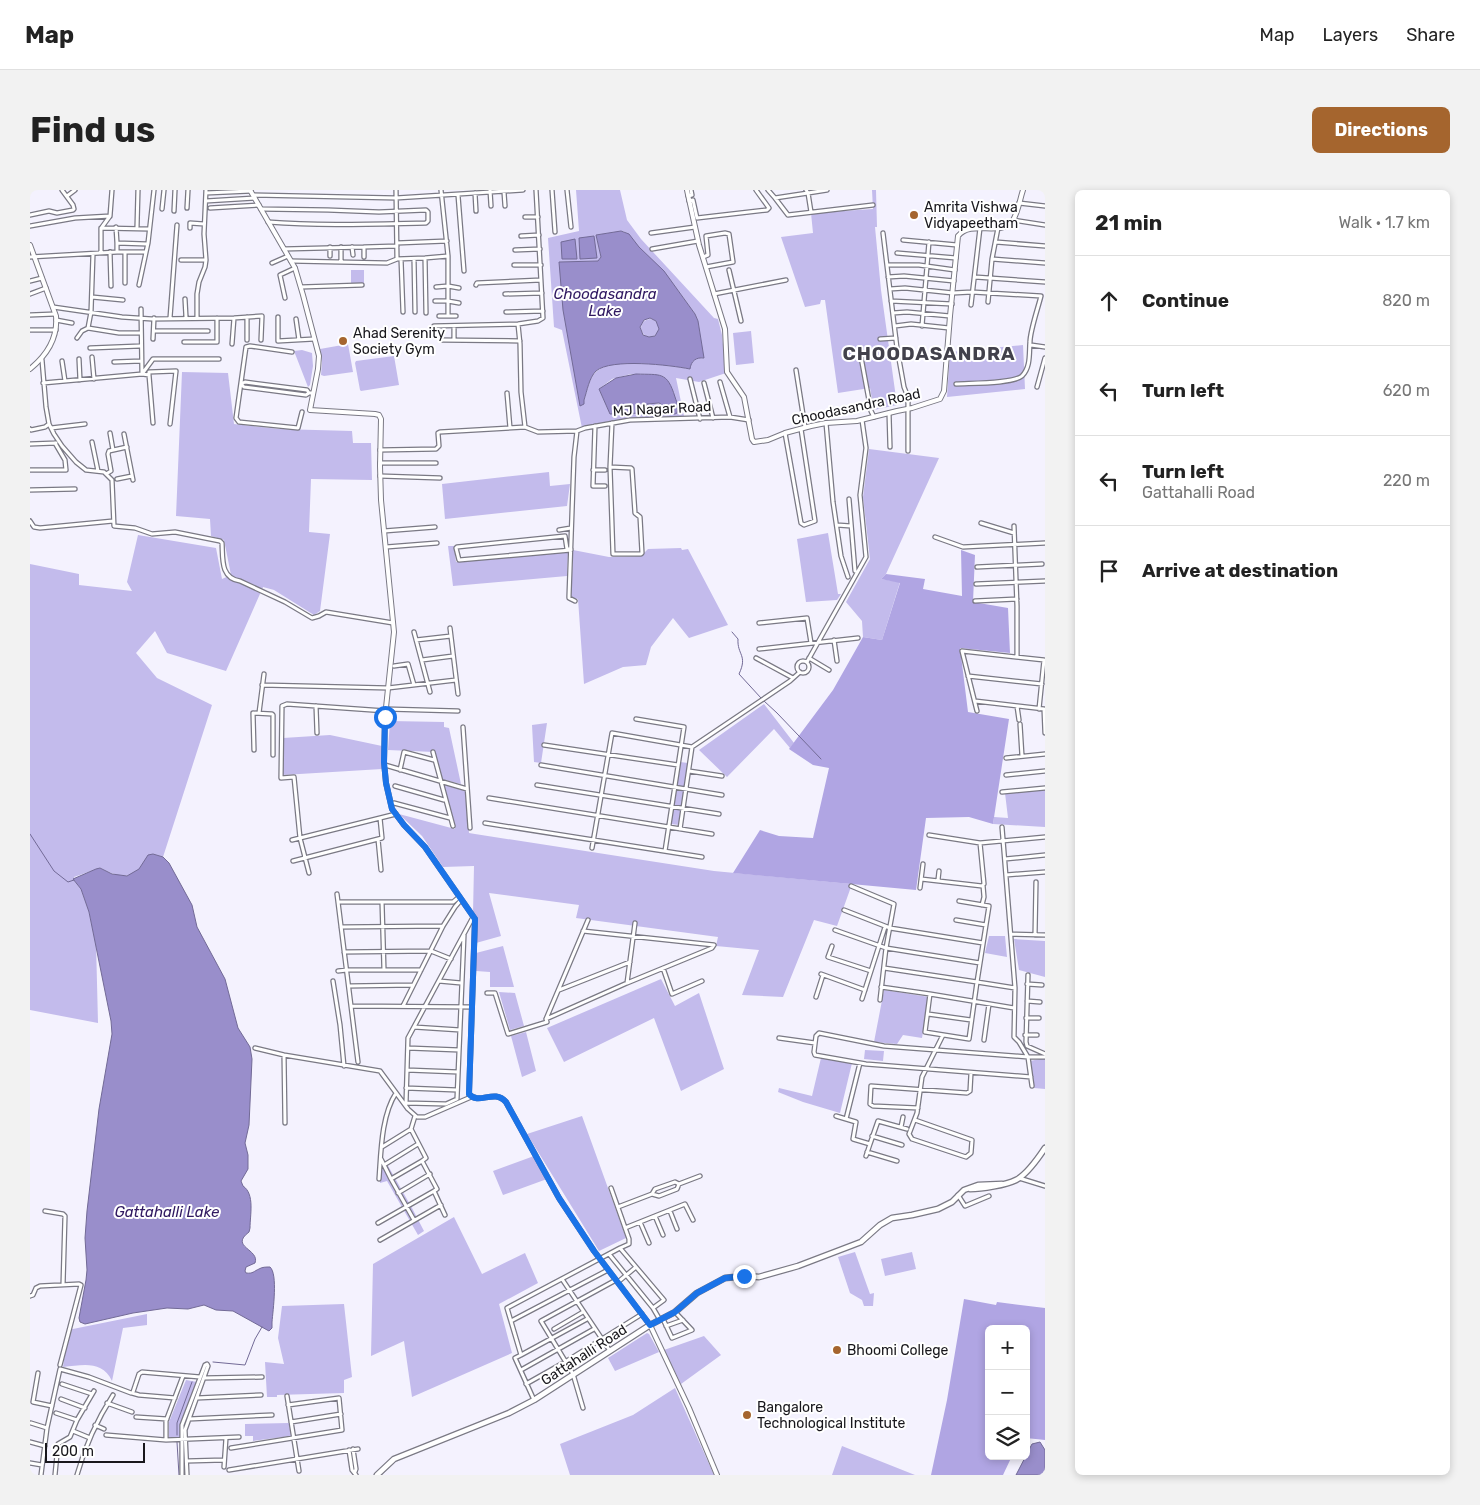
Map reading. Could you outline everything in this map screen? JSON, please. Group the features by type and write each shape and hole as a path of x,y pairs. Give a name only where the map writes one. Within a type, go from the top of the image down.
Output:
{"main road":[{"path":"1019,1178 1045,1148"},
{"name":"Gattahalli Road","path":"376,1475 394,1459 508,1414 534,1400 650,1325 675,1312 697,1293 725,1278 736,1276 759,1277 798,1266 861,1242 880,1225 892,1218 938,1208 952,1202 964,1190 990,1187 1019,1178"}],"street":[{"path":"30,215 49,211 57,214 73,210 74,206 62,190"},
{"path":"67,196 75,190"},
{"path":"101,253 101,228 110,216 112,190"},
{"path":"137,228 138,190"},
{"path":"139,285 148,244 154,190"},
{"path":"162,209 164,190"},
{"path":"174,211 175,190"},
{"path":"187,208 188,190"},
{"path":"196,318 199,282 206,260 204,224 206,191 251,190 295,268 301,287 318,356 311,393 310,410 375,414 379,415 381,419 380,476 394,635 386,710 386,783 392,809 425,847 475,919 469,1084 469,1094 472,1097"},
{"path":"396,190 397,245 403,312"},
{"path":"441,190 448,256 448,316"},
{"path":"206,201 254,197 396,198 523,190"},
{"path":"434,326 518,324 543,318 536,190"},
{"path":"552,190 555,232"},
{"path":"568,190 571,227"},
{"name":"Choodasandra Road","path":"687,190 698,241 708,267 724,329 728,372 744,396 754,442 768,440 785,433 826,423 862,420 929,403 943,396 958,236 962,231 973,228 998,228 1008,225 1013,220"},
{"path":"691,190 690,198 697,218 767,210 769,208 767,204 756,190"},
{"path":"768,190 788,215 873,205"},
{"path":"775,198 827,190"},
{"path":"1023,190 1013,220 1045,225"},
{"path":"490,191 491,206"},
{"path":"504,192 505,206"},
{"path":"807,192 811,212"},
{"path":"475,193 476,211"},
{"path":"458,195 464,271"},
{"path":"1019,203 1045,206"},
{"path":"210,208 260,207 379,212 426,210 428,212 426,223 288,224 268,222"},
{"path":"30,226 75,218 110,216"},
{"path":"525,217 538,217"},
{"path":"170,318 177,224"},
{"path":"190,228 190,224 204,224"},
{"path":"116,227 117,252"},
{"path":"650,233 695,227"},
{"path":"101,228 149,229"},
{"path":"971,305 980,228"},
{"path":"988,302 992,259 998,228"},
{"path":"883,233 894,326 902,375 908,397 908,451"},
{"path":"703,256 708,255 706,236 728,234 733,262 708,267"},
{"path":"521,236 539,235"},
{"path":"903,240 958,245"},
{"path":"284,249 397,245 447,241"},
{"path":"652,250 698,241"},
{"path":"922,326 929,242"},
{"path":"996,242 1045,246"},
{"path":"117,243 148,244"},
{"path":"30,245 32,257 46,288 56,320 55,336 42,360 30,370"},
{"path":"364,246 364,257"},
{"path":"341,247 341,261"},
{"path":"352,247 352,256"},
{"path":"330,248 330,256"},
{"path":"515,250 540,249"},
{"path":"110,252 111,286"},
{"path":"32,257 110,252 146,252"},
{"path":"125,252 125,282"},
{"path":"897,252 956,258"},
{"path":"88,328 91,312 93,254"},
{"path":"272,263 288,256"},
{"path":"291,261 387,263 399,259 448,256"},
{"path":"425,258 426,313"},
{"path":"414,259 414,312"},
{"path":"992,259 1045,263"},
{"path":"181,260 206,260"},
{"path":"887,265 902,264 955,270"},
{"path":"514,265 541,265"},
{"path":"284,298 280,275 295,268"},
{"path":"730,270 741,321"},
{"path":"888,277 898,276 954,281"},
{"path":"975,277 1045,282"},
{"path":"30,281 42,278"},
{"path":"476,285 477,283 541,280"},
{"path":"714,294 786,280"},
{"path":"301,287 362,285"},
{"path":"436,287 448,286 459,288"},
{"path":"30,294 46,288"},
{"path":"890,289 904,288 953,293 988,292 1041,296 1030,342 1027,369 1021,377 1009,381 956,384"},
{"path":"505,294 542,293"},
{"path":"92,297 124,300"},
{"path":"185,299 186,317"},
{"path":"435,302 448,301 459,303"},
{"path":"891,301 952,304"},
{"path":"53,307 122,317 234,318 262,316 262,340"},
{"path":"141,309 140,346 142,374"},
{"path":"506,312 543,311"},
{"path":"893,313 907,312 950,316"},
{"path":"30,315 55,314"},
{"path":"439,316 456,316"},
{"path":"246,317 247,340"},
{"path":"278,317 278,341 314,338"},
{"path":"153,339 154,318"},
{"path":"184,342 217,342 217,318"},
{"path":"232,344 234,318"},
{"path":"296,319 299,340"},
{"path":"56,320 72,323"},
{"path":"518,324 521,392 525,427"},
{"path":"894,326 911,324 949,328"},
{"path":"454,326 454,340"},
{"path":"77,338 82,331 88,328 112,333 141,333"},
{"path":"30,330 56,330"},
{"path":"154,331 208,331"},
{"path":"880,339 896,338"},
{"path":"442,340 520,340"},
{"path":"1030,345 1045,347"},
{"path":"90,348 140,346"},
{"path":"292,352 246,347 236,418 239,422 298,428 302,412"},
{"path":"92,357 94,379"},
{"path":"861,357 871,411 874,417"},
{"path":"1037,387 1045,358"},
{"path":"78,359 80,380"},
{"path":"142,374 153,360 218,359"},
{"path":"30,470 66,470 65,460 50,426 43,383 42,360"},
{"path":"114,362 141,361"},
{"path":"62,362 65,381"},
{"path":"785,433 801,523 804,525 813,523 815,521 796,370"},
{"path":"153,423 149,372 176,371 170,424"},
{"path":"43,383 142,374 149,375"},
{"path":"690,378 700,419"},
{"path":"720,382 730,418"},
{"path":"704,383 713,418"},
{"path":"241,384 244,387 306,395 311,393"},
{"path":"507,392 510,428"},
{"path":"889,413 890,447"},
{"name":"MJ Nagar Road","path":"380,450 436,449 438,446 438,433 440,432 525,427 538,432 577,431 630,420 730,418 750,421"},
{"path":"592,848 612,733 692,747 794,678 800,672 804,673 808,670 808,660 866,557 860,495 866,448 862,420"},
{"path":"610,467 632,469 634,513 640,517 641,554 613,554 610,467 612,423"},
{"path":"826,423 833,502 841,556 848,577"},
{"path":"30,429 85,424"},
{"path":"595,426 594,486 606,486"},
{"path":"575,601 569,596 569,550 577,431"},
{"path":"110,433 113,450"},
{"path":"117,479 133,478 124,434"},
{"path":"30,444 57,442"},
{"path":"57,442 86,470 104,472 112,480 114,485 114,526 134,528 152,534 175,532 220,541 222,543 224,568 230,577 285,602 312,618 326,612 393,623"},
{"path":"92,442 98,471"},
{"path":"106,474 111,471 109,451 127,447"},
{"path":"65,460 70,456"},
{"path":"380,463 436,463"},
{"path":"593,470 605,470"},
{"path":"380,476 440,478"},
{"path":"30,490 75,489"},
{"path":"849,499 855,570"},
{"path":"30,521 34,527 40,528 113,520"},
{"path":"981,523 1014,533"},
{"path":"837,525 851,526"},
{"path":"1014,526 1017,657"},
{"path":"384,532 435,527"},
{"path":"558,530 571,528"},
{"path":"566,536 569,550 459,560 456,548 566,536"},
{"path":"935,536 962,547 1045,544"},
{"path":"386,547 437,543"},
{"path":"977,567 1042,564"},
{"path":"976,584 1044,581"},
{"path":"975,601 1017,599"},
{"path":"759,623 807,618 810,643"},
{"path":"450,628 458,694"},
{"path":"414,632 430,692"},
{"path":"416,640 451,636"},
{"path":"759,649 858,638"},
{"path":"834,640 837,662"},
{"path":"977,711 962,651 1044,660 1042,684 1045,733"},
{"path":"422,660 453,656"},
{"path":"756,658 794,678"},
{"path":"800,672 797,669 798,664 808,660 829,670"},
{"path":"394,666 408,664 414,685"},
{"path":"258,713 264,674"},
{"path":"968,676 1042,684"},
{"path":"262,685 388,688 456,680"},
{"path":"975,701 1043,709"},
{"path":"309,873 300,838 294,777 281,778 282,706 287,704 386,710 458,711"},
{"path":"316,706 317,733"},
{"path":"1018,706 1022,756"},
{"path":"254,750 253,714 272,714 272,755"},
{"path":"636,719 684,726 665,851"},
{"path":"463,727 470,828"},
{"path":"544,745 678,765"},
{"path":"680,829 692,747"},
{"path":"400,770 404,752 434,760"},
{"path":"433,752 452,826"},
{"path":"1006,758 1045,754"},
{"path":"385,765 467,789"},
{"path":"541,766 722,795"},
{"path":"689,771 722,776"},
{"path":"1006,775 1045,771"},
{"path":"537,785 719,814"},
{"path":"395,786 445,800"},
{"path":"1002,792 1045,788"},
{"path":"489,798 712,834"},
{"path":"394,803 450,818"},
{"path":"292,840 396,814"},
{"path":"293,861 382,838 380,818"},
{"path":"485,823 702,857"},
{"path":"1002,827 1015,988 1014,1036 1028,1058 1032,1086"},
{"path":"929,835 980,843 1045,837"},
{"path":"378,839 382,870"},
{"path":"980,843 984,897 982,905"},
{"path":"1005,859 1045,855"},
{"path":"920,888 923,864"},
{"path":"938,880 939,871"},
{"path":"1006,875 1045,872"},
{"path":"921,879 983,885"},
{"path":"1035,935 1036,882"},
{"path":"851,886 894,904 888,927 880,1000"},
{"path":"337,894 358,1062"},
{"path":"338,902 453,902 460,899"},
{"path":"403,1006 443,926 460,899"},
{"path":"930,994 925,1032 969,1039 976,982 989,906 959,901"},
{"path":"382,902 384,970"},
{"path":"844,910 888,927 983,944"},
{"path":"464,935 457,1099 446,1104 406,1103 408,1038 472,918"},
{"path":"487,993 495,993 508,1034 547,1022 546,1019 588,920"},
{"path":"956,920 986,925"},
{"path":"627,983 635,923"},
{"path":"341,927 443,926"},
{"path":"862,999 879,946 888,927"},
{"path":"835,930 886,948 980,963"},
{"path":"546,1019 712,948 714,945 583,931"},
{"path":"1011,934 1045,935"},
{"path":"832,946 828,957 871,972"},
{"path":"344,952 431,951 450,959"},
{"path":"558,990 630,962"},
{"path":"663,968 672,994 702,981"},
{"path":"884,968 1015,988"},
{"path":"338,971 421,970"},
{"path":"816,996 822,975 865,990"},
{"path":"1028,975 1026,1046 1045,1055"},
{"path":"333,981 344,1066"},
{"path":"438,981 461,983"},
{"path":"1027,984 1042,985"},
{"path":"349,986 413,985"},
{"path":"881,987 1014,1008"},
{"path":"1027,1001 1040,1002"},
{"path":"984,1040 989,1003"},
{"path":"351,1006 472,1007"},
{"path":"928,1014 971,1020"},
{"path":"1026,1018 1039,1018"},
{"path":"414,1027 460,1030"},
{"path":"1031,1077 860,1063 815,1055 816,1036 819,1033 884,1046 935,1051 1028,1058 1045,1055"},
{"path":"915,1120 972,1140 971,1153 966,1157 912,1138 910,1134 918,1108 922,1077 944,1035"},
{"path":"1025,1035 1037,1035"},
{"path":"779,1038 815,1043"},
{"path":"255,1048 381,1072 414,1118"},
{"path":"408,1048 459,1050"},
{"path":"284,1055 286,1123"},
{"path":"846,1119 860,1063"},
{"path":"407,1070 458,1072"},
{"path":"918,1108 872,1106 870,1104 871,1086 969,1092 971,1073"},
{"path":"406,1088 457,1090"},
{"path":"379,1180 380,1158 387,1111 396,1093"},
{"path":"414,1118 425,1117 472,1097 502,1097 559,1198 600,1259 650,1325 689,1408 717,1475"},
{"path":"836,1116 856,1122 853,1138 870,1144"},
{"path":"901,1127 903,1117"},
{"path":"390,1179 426,1158 411,1129 414,1118"},
{"path":"897,1161 867,1154 872,1136 878,1121 906,1129"},
{"path":"382,1147 411,1129"},
{"path":"872,1136 902,1145"},
{"path":"384,1164 418,1144"},
{"path":"380,1158 414,1220"},
{"path":"378,1223 437,1189 422,1161"},
{"path":"398,1193 430,1174"},
{"path":"652,1194 655,1189 675,1182 679,1184 700,1176"},
{"path":"1019,1178 1045,1186"},
{"path":"618,1207 652,1194 659,1196 678,1189 679,1184"},
{"path":"521,1355 507,1308 629,1242 611,1188"},
{"path":"434,1191 445,1215"},
{"path":"958,1195 965,1206 989,1196"},
{"path":"625,1228 685,1204 693,1220"},
{"path":"380,1240 441,1206"},
{"path":"45,1210 65,1216 63,1285"},
{"path":"670,1211 677,1230"},
{"path":"655,1216 664,1236"},
{"path":"640,1222 649,1244"},
{"path":"620,1248 664,1300 653,1308"},
{"path":"609,1254 662,1319 672,1338 692,1330 675,1312"},
{"path":"583,1408 573,1374 540,1321 617,1282 636,1267"},
{"path":"511,1320 608,1270"},
{"path":"562,1279 610,1351"},
{"path":"30,1296 33,1295 38,1287 79,1284 81,1288 60,1365"},
{"path":"554,1329 583,1312"},
{"path":"526,1384 642,1314"},
{"path":"534,1400 515,1358 588,1319"},
{"path":"666,1326 683,1320"},
{"path":"520,1370 594,1329"},
{"path":"41,1475 47,1428 60,1369 139,1395 175,1398"},
{"path":"38,1373 32,1402 52,1406"},
{"path":"132,1393 140,1373 202,1377 262,1377"},
{"path":"166,1440 167,1419 183,1376"},
{"path":"182,1475 185,1430 202,1377"},
{"path":"187,1475 182,1425 202,1377"},
{"path":"55,1475 58,1444 70,1438 93,1392 62,1384"},
{"path":"78,1475 90,1438 107,1403 113,1395"},
{"path":"196,1398 261,1395"},
{"path":"287,1396 299,1471"},
{"path":"62,1399 85,1408"},
{"path":"231,1448 341,1431 343,1428 340,1399 288,1405"},
{"path":"107,1403 132,1412"},
{"path":"56,1413 78,1420"},
{"path":"291,1422 341,1414"},
{"path":"189,1419 272,1415"},
{"path":"136,1417 167,1419"},
{"path":"31,1423 47,1428"},
{"path":"96,1425 104,1428"},
{"path":"73,1431 90,1438"},
{"path":"106,1435 166,1440 240,1437"},
{"path":"224,1467 226,1438"},
{"path":"30,1442 45,1446"},
{"path":"229,1470 358,1449"},
{"path":"351,1450 356,1469 355,1474"},
{"path":"187,1461 224,1460"},
{"path":"30,1463 42,1465"}],"shaded area":[{"path":"576,190 620,190 627,220 641,239 714,318 718,319 722,335 726,373 699,382 676,378 684,416 607,422 582,428 562,330 554,327 548,238 579,231","holes":["623,231 628,234 676,288 695,314 698,321 703,358 694,360 689,369 641,363 603,367 592,378 584,400 559,262 598,261 601,257 596,235","631,374 659,375 664,377 678,408 677,413 664,413 661,404 647,404 645,412 610,414 599,389 612,379"]},
{"path":"872,190 876,190 877,227 875,227 881,290 897,405 874,410 870,388 838,393 825,300 821,300 820,304 805,307 781,237 813,233 811,213 873,209"},
{"path":"351,270 364,270 364,283 351,283"},
{"path":"646,319 654,319 659,324 657,335 646,337 641,332 641,324"},
{"path":"751,331 754,363 736,365 733,333"},
{"path":"348,344 353,372 321,375 320,349"},
{"path":"1023,345 1025,389 947,397 950,352"},
{"path":"302,350 312,353 313,366 308,387 294,351"},
{"path":"394,356 399,385 361,391 356,361"},
{"path":"182,372 228,373 234,424 279,429 352,431 353,443 371,443 372,480 311,479 309,532 330,534 320,611 314,615 274,590 263,587 226,671 167,653 155,631 136,653 157,678 212,705 163,857 153,854 135,873 130,875 115,874 100,868 74,877 75,882 81,889 89,912 96,943 98,1023 30,1010 30,564 79,574 79,585 132,591 127,582 138,535 216,548 222,579 231,575 224,540 211,536 210,519 176,516"},
{"path":"869,449 939,458 886,574 881,579 900,582 882,640 863,637 862,621 846,602 870,559 863,497"},
{"path":"549,472 550,486 570,484 567,506 445,519 442,484"},
{"path":"828,533 838,594 841,594 837,600 806,602 797,539"},
{"path":"448,546 454,546 456,562 568,552 567,576 453,586"},
{"path":"681,548 682,550 688,549 728,625 689,638 673,618 651,647 646,665 623,667 584,684 578,599 571,597 573,550 609,557 641,556 648,549"},
{"path":"961,550 975,555 973,602 1008,608 1010,653 960,648 968,712 1009,719 993,824 969,817 926,818 916,890 733,873 760,830 779,836 813,838 829,768 813,765 789,749 833,690 863,637 882,640 900,583 881,579 886,574 925,579 923,589 962,596"},
{"path":"764,704 794,743 790,748 774,729 727,777 699,750"},
{"path":"390,721 444,722 444,727 449,728 461,784 441,779 434,752 388,750"},
{"path":"547,723 541,763 534,762 532,725"},
{"path":"330,735 382,746 382,769 283,775 283,738"},
{"path":"680,762 688,763 679,825 671,824"},
{"path":"442,784 465,791 469,833 714,871 852,884 837,926 814,920 783,997 742,995 759,950 716,946 718,937 576,918 579,905 489,893 501,936 476,943 477,918 473,913 474,866 443,867 422,836 399,814 455,829"},
{"path":"1045,790 1045,827 993,824 994,817 1008,818 1005,793"},
{"path":"989,936 1005,936 1007,957 985,953"},
{"path":"1014,939 1045,941 1045,977 1019,970"},
{"path":"503,946 514,987 490,987 490,972 476,971 476,953"},
{"path":"661,979 675,1006 699,993 724,1069 681,1091 654,1018 564,1062 547,1028"},
{"path":"884,990 929,997 922,1038 903,1035 897,1044 874,1042"},
{"path":"499,992 515,993 524,1026 510,1030"},
{"path":"526,1032 536,1071 522,1077 511,1036"},
{"path":"865,1050 884,1051 883,1061 864,1059"},
{"path":"821,1058 852,1063 840,1113 778,1092 779,1088 812,1096"},
{"path":"1045,1058 1045,1089 1034,1088 1030,1061"},
{"path":"582,1116 626,1238 599,1251 527,1134"},
{"path":"534,1156 547,1179 503,1195 493,1171"},
{"path":"387,1164 424,1231 418,1235 387,1181 380,1183 381,1166"},
{"path":"454,1217 482,1274 525,1253 538,1283 499,1304 512,1353 412,1397 404,1341 371,1356 373,1264"},
{"path":"855,1252 870,1294 874,1293 873,1306 864,1306 862,1300 850,1293 838,1257"},
{"path":"912,1252 916,1269 885,1276 881,1259"},
{"path":"964,1299 996,1305 997,1302 1045,1308 1045,1440 1030,1438 1030,1325 985,1325 985,1460 1010,1460 1003,1475 931,1475 947,1400"},
{"path":"344,1304 352,1377 344,1380 344,1393 267,1397 265,1362 284,1364 278,1338 282,1306"},
{"path":"147,1314 147,1325 123,1328 112,1381 103,1370 91,1365 63,1367 68,1330"},
{"path":"647,1333 659,1352 615,1371 608,1358"},
{"path":"704,1336 721,1355 681,1384 664,1350"},
{"path":"186,1380 197,1382 180,1426 181,1438 169,1438 169,1422"},
{"path":"675,1388 714,1475 570,1475 560,1444 633,1415"},
{"path":"289,1423 291,1436 253,1441 253,1436 245,1436 245,1424"},
{"path":"842,1446 915,1475 832,1475"}],"water":[{"name":"Choodasandra Lake","path":"621,231 629,234 639,247 664,271 695,314 698,321 704,358 694,360 690,369 641,364 604,367 596,371 592,377 588,385 584,404 580,406 563,310 559,262 598,261 601,257 596,235","holes":["650,318 656,321 659,329 655,336 643,335 640,327 644,320"]},
{"name":"Choodasandra Lake","path":"594,236 597,258 580,259 579,238"},
{"name":"Choodasandra Lake","path":"575,239 577,259 562,259 561,242"},
{"path":"636,374 657,375 666,379 672,389 678,407 677,413 664,413 659,403 647,404 643,413 610,414 599,389 616,378"},
{"name":"Gattahalli Lake","path":"153,854 163,857 169,863 192,905 197,927 225,979 238,1028 250,1047 252,1059 249,1125 245,1143 248,1155 248,1169 241,1181 249,1194 251,1211 249,1232 242,1241 243,1245 255,1258 255,1263 246,1267 246,1273 270,1267 274,1277 272,1328 269,1331 233,1311 216,1310 204,1305 188,1309 167,1308 133,1313 85,1324 80,1322 79,1318 87,1270 85,1238 87,1211 99,1109 112,1034 89,912 81,889 73,879 100,868 112,874 127,876 139,869 148,855"},
{"path":"1040,1442 1045,1450 1045,1475 1016,1475 1024,1460 1030,1460 1030,1448 1032,1444"}],"waterway":[{"path":"732,632 738,639 742,659 742,668 739,674 761,698"},
{"path":"764,701 821,759"},
{"path":"30,834 54,871 68,882 74,880"},
{"path":"213,1362 245,1365 262,1327"},
{"path":"177,1435 177,1423 192,1382"},
{"path":"177,1442 179,1475"}],"place":[{"name":"Amrita Vishwa Vidyapeetham","path":"914,215"},
{"name":"Ahad Serenity Society Gym","path":"343,341"},
{"name":"Bhoomi College","path":"837,1350"},
{"name":"Bangalore Technological Institute","path":"747,1415"}],"district":[{"name":"CHOODASANDRA","path":"929,353"}],"route":[{"path":"385,717 384,762 386,783 392,809 425,847 475,919 469,1094 476,1098 502,1097 506,1102 559,1198 594,1251 650,1325 675,1312 697,1293 725,1278 744,1276"}]}
